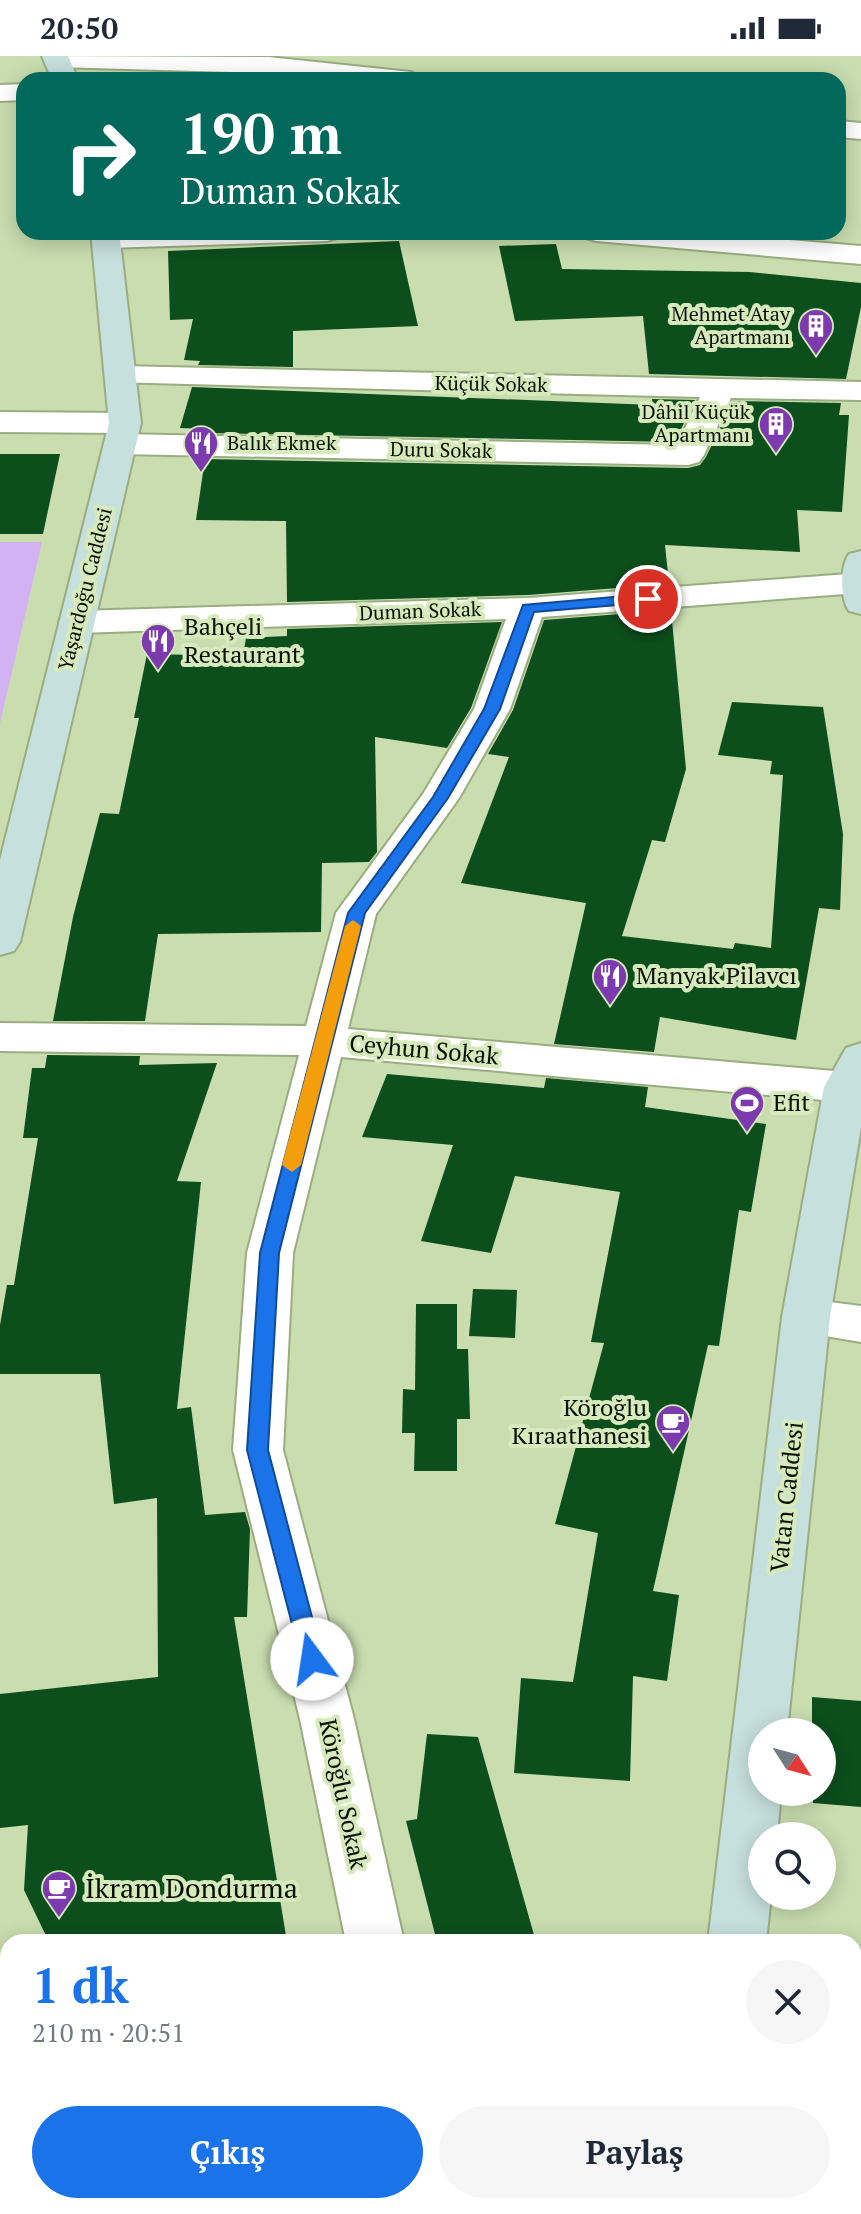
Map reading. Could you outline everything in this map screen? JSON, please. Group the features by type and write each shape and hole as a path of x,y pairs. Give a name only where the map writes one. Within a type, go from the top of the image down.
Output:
{"street":[{"path":"59,65 268,65 335,72"},
{"name":"Yaşardoğu Caddesi","path":"0,942 123,433 106,240"},
{"path":"688,240 861,255"},
{"name":"Küçük Sokak","path":"120,375 861,391"},
{"name":"Duru Sokak","path":"123,433 688,455 719,389"},
{"path":"0,422 123,433"},
{"name":"Duman Sokak","path":"77,622 528,608 860,583"},
{"name":"Köroğlu Sokak","path":"373,1934 327,1719 258,1450 270,1253 356,913 440,798 492,709 528,608"},
{"name":"Ceyhun Sokak","path":"0,1037 322,1041 856,1076"},
{"name":"Vatan Caddesi","path":"738,1934 806,1317 856,1076"},
{"path":"806,1317 861,1324"}],"shaded area":[{"path":"0,542 42,542 0,723"}],"building":[{"path":"399,241 418,326 293,331 293,367 198,365 200,361 184,360 193,319 170,320 168,251"},
{"path":"556,244 562,269 750,272 861,283 861,307 846,379 649,374 643,316 515,321 499,246"},
{"path":"192,387 653,405 652,399 695,400 675,442 208,433 209,429 180,428"},
{"path":"733,401 841,403 839,415 849,415 842,512 797,510 800,552 665,545 669,584 528,595 287,602 286,521 196,520 205,459 688,468 700,465 706,457"},
{"path":"0,454 60,454 43,534 0,534"},
{"path":"671,610 686,769 665,842 652,840 622,936 733,949 735,943 771,948 783,775 770,774 772,761 718,755 732,702 823,707 843,834 840,910 819,908 796,1040 660,1017 654,1052 554,1044 586,903 461,883 509,757 488,754 513,710 544,620"},
{"path":"502,622 471,708 447,748 375,737 377,852 369,862 322,863 321,932 158,934 145,1021 53,1021 73,917 100,813 119,814 139,718 134,718 147,654 243,656 246,638 287,636 287,629"},
{"path":"47,1055 140,1056 139,1065 217,1063 177,1181 201,1182 177,1409 191,1407 205,1515 245,1512 250,1529 247,1617 234,1617 286,1934 45,1934 24,1890 28,1825 0,1828 0,1694 158,1677 157,1498 114,1504 100,1374 0,1374 0,1325 7,1285 14,1285 38,1138 23,1138 32,1068 45,1068"},
{"path":"387,1074 544,1088 546,1078 648,1087 645,1107 766,1124 751,1212 739,1210 719,1346 708,1345 653,1591 679,1595 667,1681 633,1676 630,1781 514,1773 521,1678 573,1682 598,1533 555,1524 604,1343 591,1342 620,1192 515,1176 491,1253 421,1241 453,1145 362,1137"},
{"path":"473,1289 517,1290 515,1338 469,1336"},
{"path":"416,1304 457,1304 457,1349 468,1349 470,1419 457,1419 457,1471 414,1471 415,1433 402,1433 403,1389 415,1390"},
{"path":"812,1697 861,1701 861,1807 836,1805 836,1718 812,1718"},
{"path":"427,1734 478,1737 534,1934 435,1934 406,1821 417,1819"}],"slow traffic":[{"path":"292,1165 353,926"}],"place":[{"name":"Mehmet Atay Apartmanı","path":"816,357"},
{"name":"Dâhil Küçük Apartmanı","path":"776,455"},
{"name":"Balık Ekmek","path":"201,474"},
{"name":"Bahçeli Restaurant","path":"158,672"},
{"name":"Manyak Pilavcı","path":"610,1007"},
{"name":"Efit","path":"747,1134"},
{"name":"Köroğlu Kıraathanesi","path":"673,1453"},
{"name":"İkram Dondurma","path":"59,1919"}],"route":[{"path":"312,1659 258,1450 259,1422 270,1253 356,913 440,798 492,709 528,608 648,599"}]}
